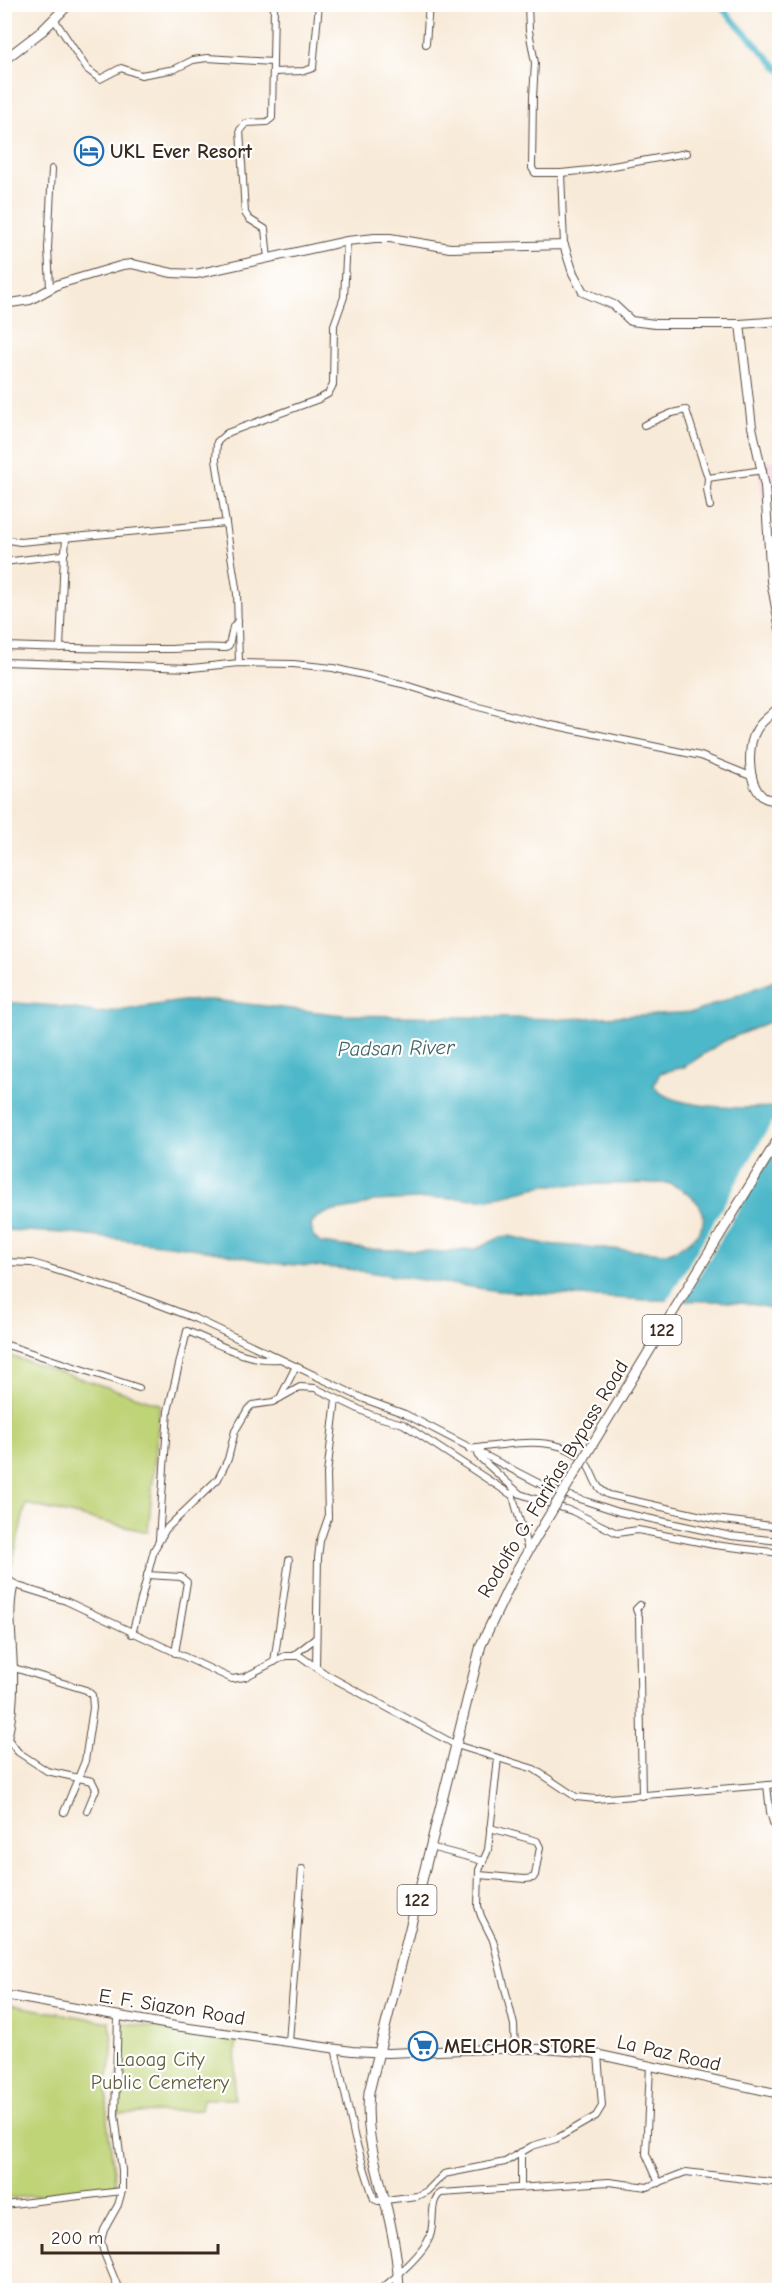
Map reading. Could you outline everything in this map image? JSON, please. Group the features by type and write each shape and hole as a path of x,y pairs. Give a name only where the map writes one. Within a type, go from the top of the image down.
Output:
{"main road":[{"path":"4,60 69,4"},
{"path":"776,4 780,13"},
{"name":"Rodolfo G. Fariñas Bypass Road","path":"399,2290 399,2276 385,2199 369,2137 367,2118 369,2092 481,1645 498,1605 528,1550 780,1136"}],"street":[{"path":"273,72 304,71 313,68 319,4"},
{"path":"426,44 429,4"},
{"path":"528,4 529,31 536,63 532,97 532,168 537,174 561,173 687,153"},
{"path":"268,259 265,229 249,219 245,213 240,130 246,123 267,122 272,118 274,5"},
{"path":"54,19 87,69 100,79 121,68 141,75 175,69 193,60 207,58 273,62"},
{"path":"50,288 48,248 52,169"},
{"path":"561,173 564,245 573,273 583,292 614,305 631,321 655,324 740,324 780,321"},
{"path":"4,304 30,300 50,288 123,265 132,264 172,273 196,274 347,241 390,238 450,248 564,245"},
{"path":"239,663 237,594 216,460 217,442 227,433 325,397 332,388 334,325 344,297 347,241"},
{"path":"740,324 752,427 763,470 771,581 780,629"},
{"path":"644,425 672,413 687,410 708,478 710,506"},
{"path":"708,478 763,470"},
{"path":"4,539 20,542 226,523"},
{"path":"60,648 66,538"},
{"path":"769,541 780,539"},
{"path":"4,562 64,554"},
{"path":"4,646 225,648 229,645 233,627 238,621"},
{"path":"4,662 192,668 239,663 293,664 333,668 537,722 701,756 753,777"},
{"path":"780,705 756,731 751,760 753,777 761,795 765,798 780,800"},
{"path":"4,1262 39,1265 134,1295 197,1319 364,1399 405,1414 552,1490 619,1512 731,1536 780,1541"},
{"path":"159,1539 168,1411 188,1331 253,1358 280,1359"},
{"path":"4,1344 139,1388"},
{"path":"279,1399 296,1366"},
{"path":"132,1634 154,1550 159,1539 166,1529 218,1479 228,1459 235,1431 252,1405 279,1399 305,1386 315,1388 371,1414 403,1424 513,1496"},
{"path":"316,1666 318,1558 320,1541 328,1518 327,1474 336,1399"},
{"path":"469,1449 520,1443 563,1446 580,1456 590,1468 596,1486 601,1492 609,1495 715,1519 780,1527"},
{"path":"469,1449 520,1494 572,1511 617,1533 638,1530 755,1551 780,1553"},
{"path":"511,1487 528,1550"},
{"path":"274,1662 289,1560"},
{"path":"147,1575 181,1577 187,1582 175,1653"},
{"path":"4,1577 15,1584 66,1601 132,1634 236,1680 285,1656 294,1655 305,1658 396,1714 456,1745 534,1769 576,1797 596,1799 780,1784"},
{"path":"15,1584 12,1597 14,1668 9,1743 28,1760 47,1771 92,1781 96,1789 87,1811"},
{"path":"4,1593 12,1597"},
{"path":"640,1605 636,1609 639,1617 642,1796"},
{"path":"294,1655 316,1638"},
{"path":"14,1668 86,1690 92,1695 93,1707 85,1761 64,1812"},
{"path":"498,1758 488,1850 479,1875 479,1912 493,1940 514,2025 514,2049"},
{"path":"767,1785 770,1812 780,1847"},
{"path":"479,1875 525,1879 536,1875 540,1847 537,1841 490,1828"},
{"path":"430,1847 483,1861"},
{"path":"289,2042 302,1869"},
{"name":"E. F. Siazon Road","path":"4,1995 118,2016 335,2048"},
{"path":"118,2016 115,2115 122,2170 122,2191 101,2241 119,2290"},
{"path":"335,2048 355,2139 374,2199 378,2201 417,2196 444,2174 513,2159 537,2144 561,2136 599,2114 602,2106 598,2054"},
{"name":"La Paz Road","path":"335,2048 378,2053 544,2049 598,2054 780,2094"},
{"path":"650,2066 646,2154 659,2183"},
{"path":"521,2187 522,2152"},
{"path":"380,2290 399,2276 429,2240 433,2226 434,2200 437,2195 448,2191 609,2182 647,2187 686,2172 780,2183"},
{"path":"4,2205 122,2191"}],"shaded area":[{"path":"779,460 779,504 763,506 757,462"}],"green space":[{"path":"4,1354 160,1404 148,1532 26,1504 9,1577 5,1574"},
{"path":"4,2004 110,2022 113,2055 107,2079 107,2120 116,2186 5,2199"},
{"name":"Laoag City Public Cemetery","path":"120,2022 236,2039 234,2099 203,2099 201,2110 117,2114 117,2080 122,2052"}],"water":[{"name":"Padsan River","path":"779,979 779,1018 724,1041 684,1067 660,1073 654,1085 662,1093 675,1100 692,1104 779,1107 779,1310 751,1304 718,1301 647,1300 499,1291 347,1269 271,1263 177,1246 65,1233 5,1230 4,1002 55,1006 100,1013 183,1001 212,1000 343,1015 566,1019 695,1012","holes":["667,1183 678,1187 698,1203 703,1212 703,1221 694,1237 677,1249 666,1253 545,1244 509,1236 501,1237 476,1249 448,1252 366,1249 320,1243 313,1236 311,1225 316,1218 329,1212 358,1207 373,1201 441,1198 489,1199 546,1185"]}],"pier":[{"path":"779,1110 779,1142 682,1304 666,1303"}],"waterway":[{"path":"718,4 780,70"}],"place":[{"name":"UKL Ever Resort","path":"89,151"},
{"name":"MELCHOR STORE","path":"423,2046"}]}
